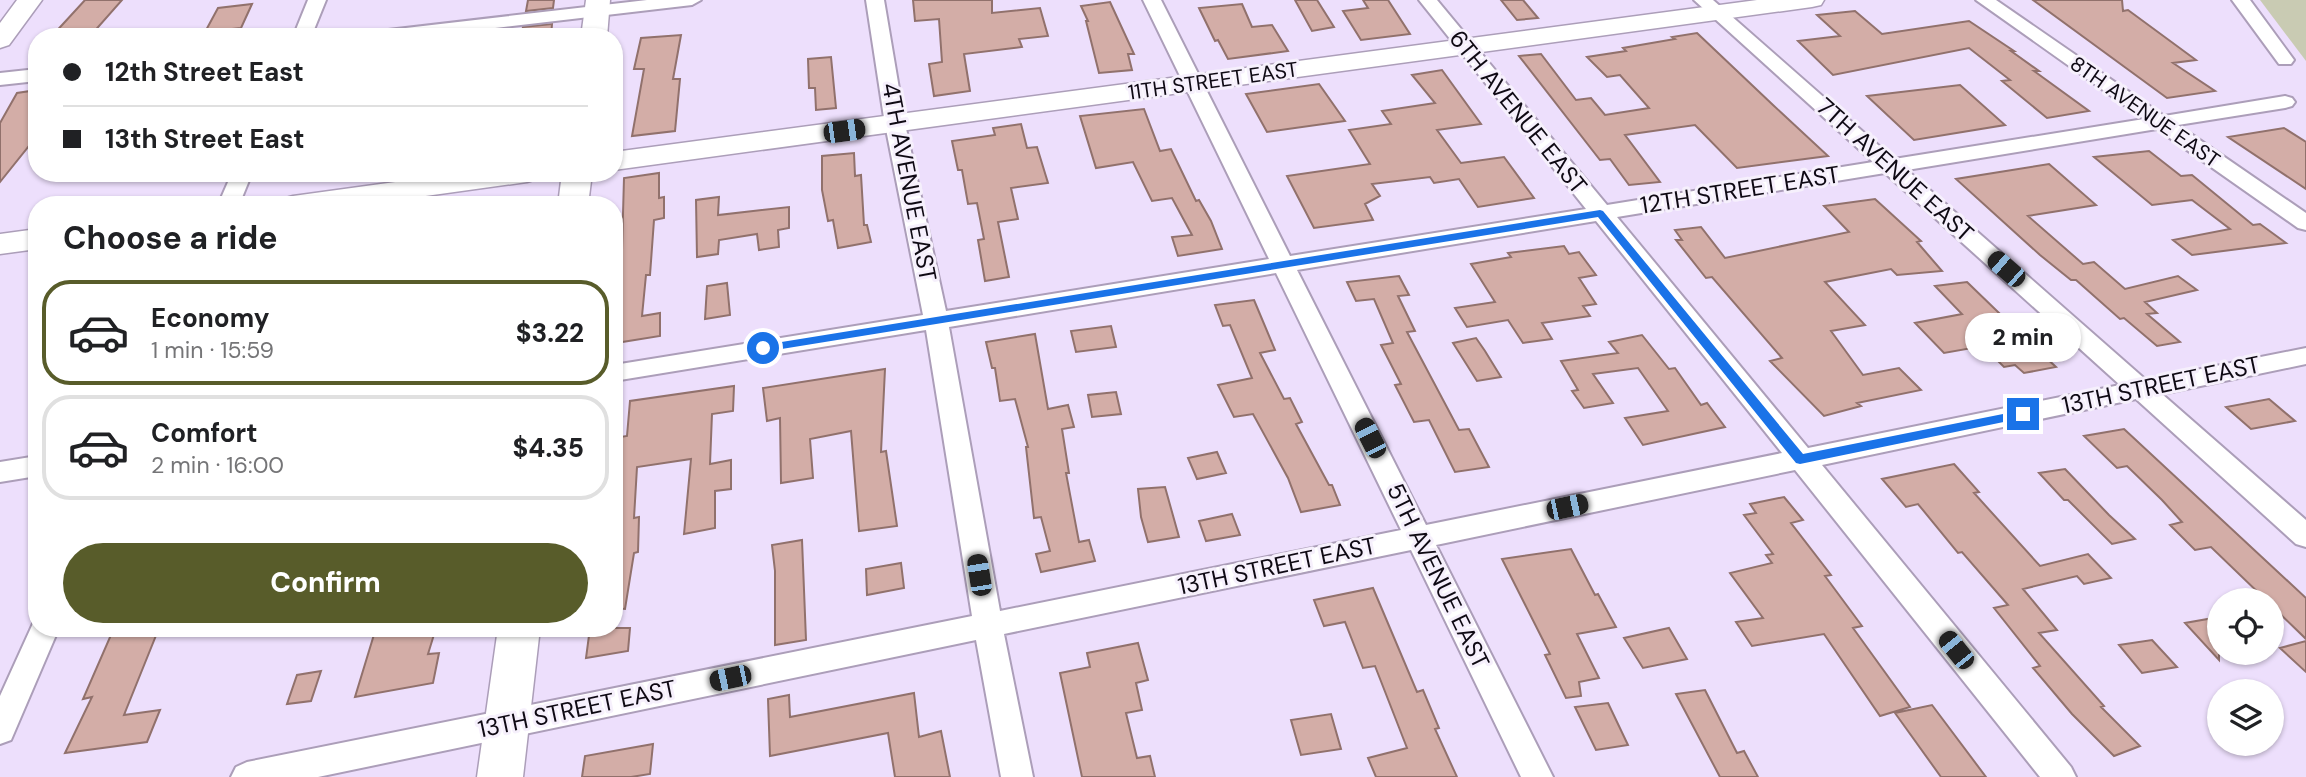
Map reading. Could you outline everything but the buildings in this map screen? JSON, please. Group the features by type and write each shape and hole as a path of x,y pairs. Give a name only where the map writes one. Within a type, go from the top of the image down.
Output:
{"street":[{"path":"0,40 30,0"},
{"path":"306,28 317,0"},
{"path":"435,28 597,5 692,0"},
{"name":"4TH AVENUE EAST","path":"875,0 895,124 936,320 1017,777"},
{"name":"5TH AVENUE EAST","path":"1152,0 1537,777"},
{"name":"6TH AVENUE EAST","path":"1428,0 2060,777"},
{"name":"11TH STREET EAST","path":"623,161 1466,47 1710,6 1812,0"},
{"name":"8TH AVENUE EAST","path":"1984,0 2306,223"},
{"path":"2241,0 2285,60"},
{"path":"595,28 597,5"},
{"name":"7TH AVENUE EAST","path":"1710,6 2306,536"},
{"path":"0,79 28,76"},
{"name":"12TH STREET EAST","path":"623,372 2285,102"},
{"path":"359,196 461,182"},
{"path":"0,244 28,240"},
{"name":"13TH STREET EAST","path":"247,777 2306,356"},
{"path":"0,472 28,467"},
{"path":"0,730 41,637"},
{"path":"500,777 518,637"}],"green space":[{"path":"2260,0 2306,0 2306,61"}],"route":[{"path":"763,348 1600,213 1800,459 2023,414"}]}
